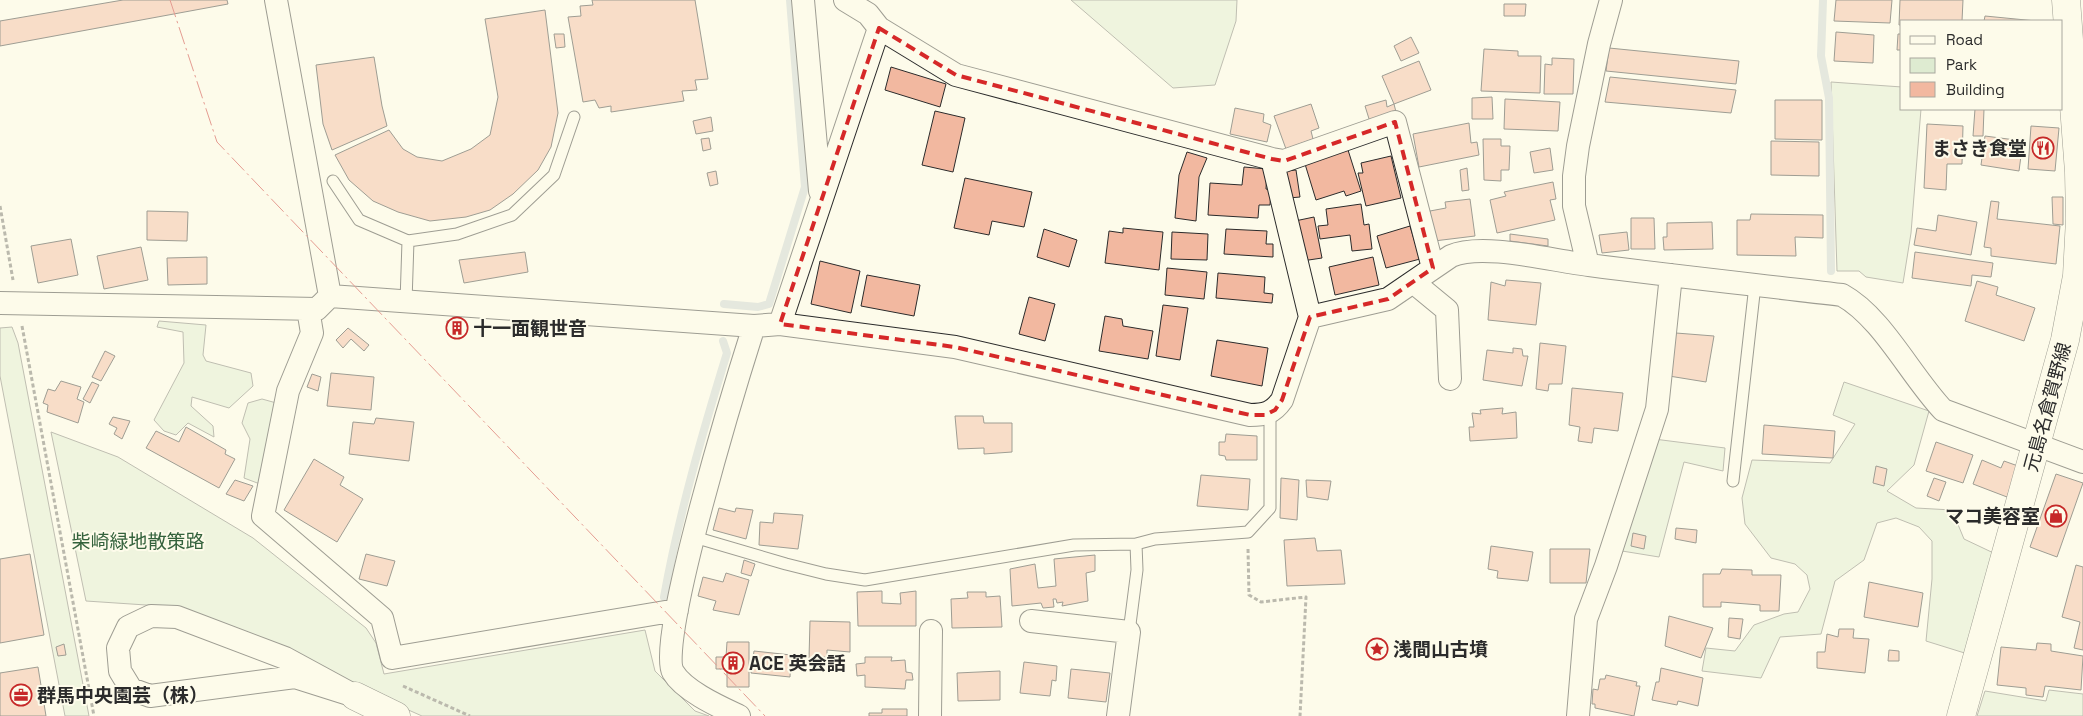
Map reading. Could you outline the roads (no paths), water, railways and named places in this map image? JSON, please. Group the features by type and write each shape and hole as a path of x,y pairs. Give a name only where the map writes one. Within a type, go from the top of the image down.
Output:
{"main road":[{"name":"元島名倉賀野線","path":"1961,716 2066,340 2077,276 2080,219 2079,172 2066,0"},
{"path":"355,696 396,716"}],"street":[{"path":"276,0 330,296"},
{"path":"803,0 820,200"},
{"path":"846,0 868,14 879,28 956,75 1272,159 1284,160 1394,122 1434,268"},
{"path":"1588,265 1574,206 1574,176 1578,146 1599,44 1611,0"},
{"path":"780,324 879,28"},
{"path":"9,304 317,309 330,296 754,326 780,324 956,347 1250,415 1265,415 1276,410 1282,400 1310,317 1272,159"},
{"path":"1310,317 1388,299 1451,256 1462,251 1482,250 1588,265 1842,295 1856,303 1868,314 1927,393 1943,410 2083,462"},
{"path":"1578,716 1586,619 1606,566 1657,409 1671,275"},
{"path":"1413,282 1447,310 1450,379"},
{"path":"308,309 312,333 288,391 263,516 382,618 392,658 677,610"},
{"path":"739,716 709,702 688,687 673,672 669,652 694,536 724,419 754,326"},
{"path":"151,616 177,617 286,658 355,696 295,677 150,696 131,689 120,672 118,648 128,627 151,616"},
{"path":"1030,621 1129,632 1118,716"},
{"path":"930,716 931,631"}],"lane":[{"path":"333,181 359,220 408,241 457,234 512,215 554,175 574,116"},
{"path":"406,302 408,241"},
{"path":"1733,481 1755,285"},
{"path":"694,536 786,564 826,574 865,580 1074,545 1136,544 1155,539 1248,532 1270,508 1270,412"},
{"path":"1129,632 1137,570 1136,544"}],"waterway":[{"path":"724,304 758,307 769,304 805,187 790,0"},
{"path":"1823,0 1821,56 1829,98 1831,271"},
{"path":"664,597 692,474 727,353 723,341"}],"place":[{"name":"まさき食堂","path":"2043,148"},
{"name":"十一面観世音","path":"457,328"},
{"name":"マコ美容室","path":"2056,516"},
{"name":"浅間山古墳","path":"1377,649"},
{"name":"ACE 英会話","path":"733,663"},
{"name":"群馬中央園芸（株）","path":"21,695"}],"park label":[{"name":"柴崎緑地散策路","path":"138,541"}]}
